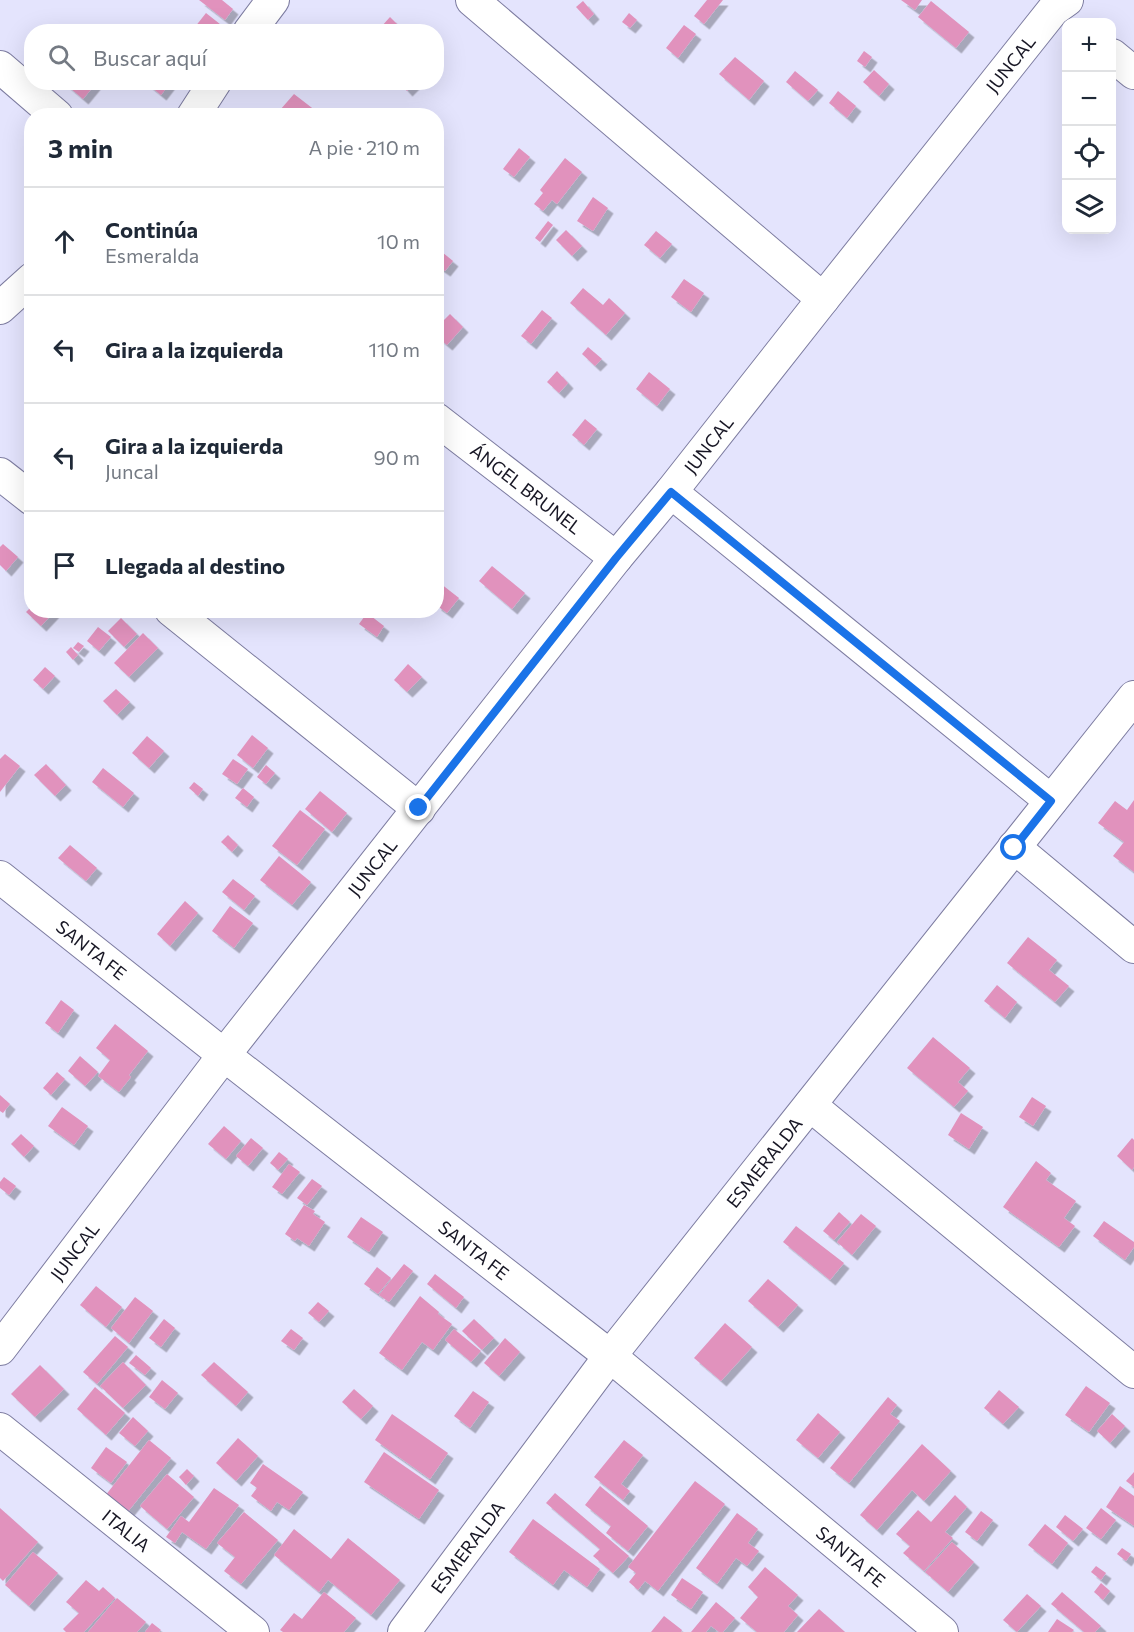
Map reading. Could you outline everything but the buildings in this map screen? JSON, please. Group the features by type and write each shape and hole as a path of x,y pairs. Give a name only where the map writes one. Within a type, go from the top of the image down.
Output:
{"street":[{"path":"255,24 273,0"},
{"path":"472,0 823,298"},
{"name":"JUNCAL","path":"0,1349 224,1055 616,558 1058,8"},
{"path":"1116,59 1134,73"},
{"path":"0,67 24,88"},
{"path":"27,90 48,108"},
{"path":"198,108 210,90"},
{"path":"0,308 24,286"},
{"name":"ÁNGEL BRUNEL","path":"444,425 616,558"},
{"path":"0,474 24,493"},
{"path":"671,492 1051,801"},
{"path":"181,618 419,808"},
{"name":"ESMERALDA","path":"404,1632 610,1356 1134,697"},
{"path":"1014,848 1134,947"},
{"name":"SANTA FE","path":"0,877 610,1356 942,1632"},
{"path":"810,1104 1134,1372"},
{"name":"ITALIA","path":"0,1429 253,1632"}],"route":[{"path":"419,808 616,558 671,492 1051,801 1014,848"}]}
